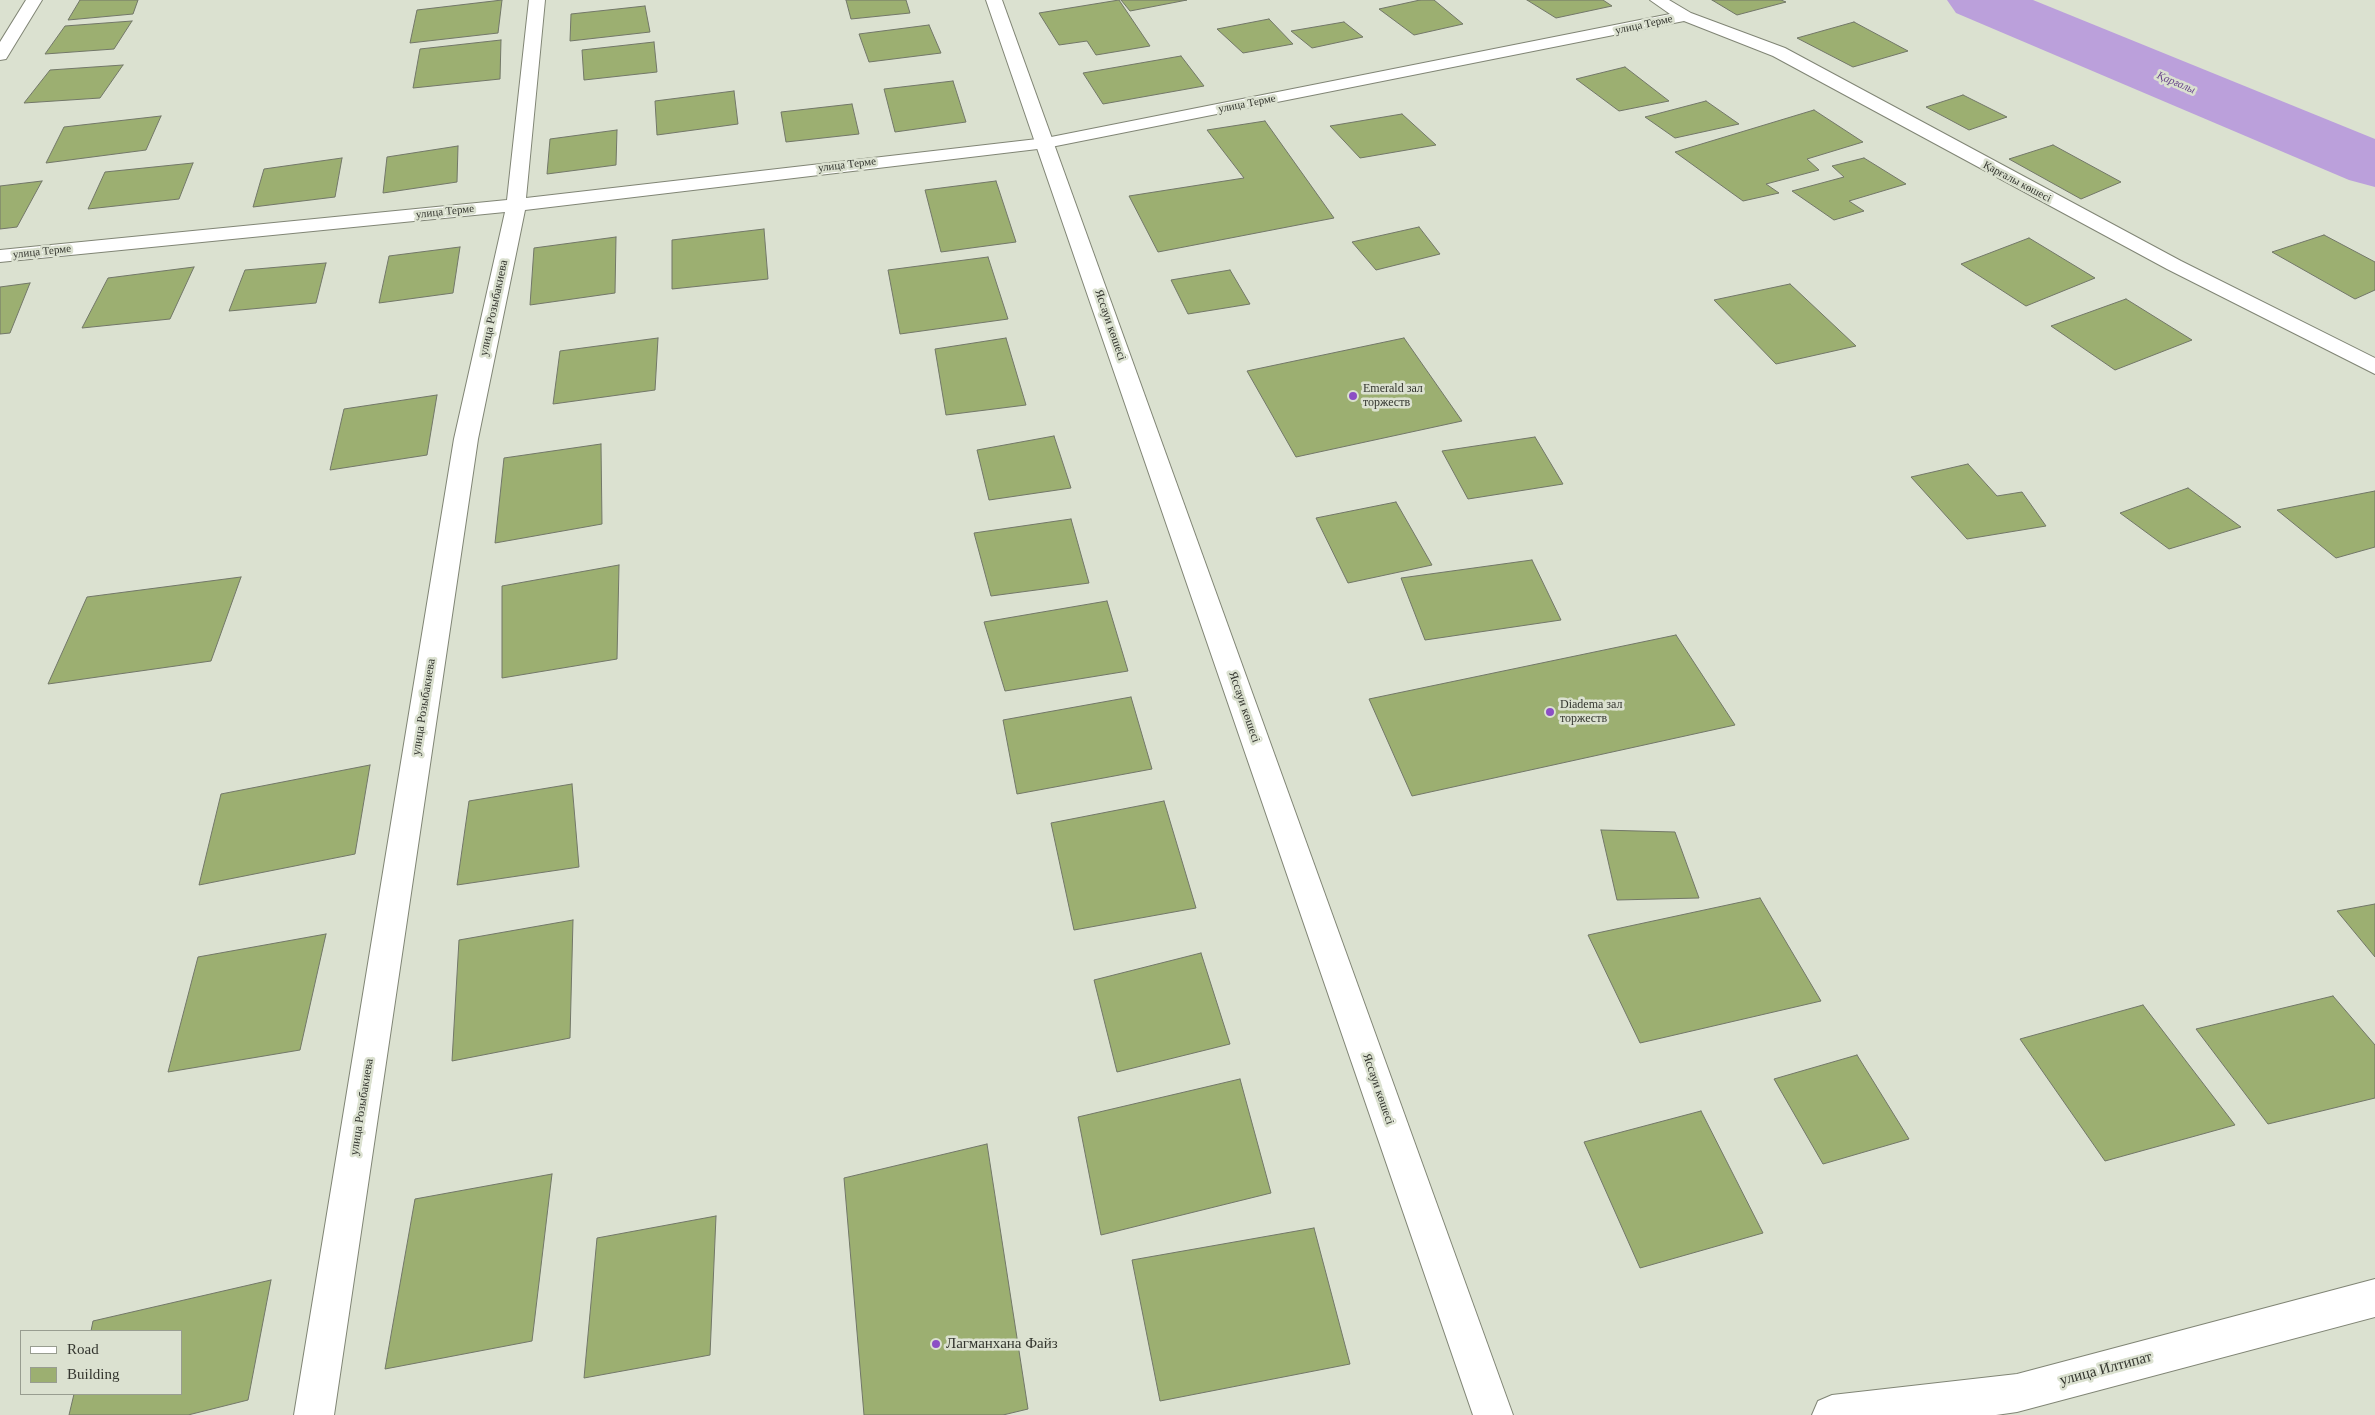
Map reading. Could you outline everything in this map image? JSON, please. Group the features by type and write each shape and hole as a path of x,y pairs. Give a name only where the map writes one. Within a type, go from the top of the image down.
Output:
{"street":[{"path":"0,54 34,0"},
{"name":"улица Розыбакиева","path":"314,1415 466,439 516,205 537,0"},
{"name":"Яссауи көшесі","path":"994,0 1493,1415"},
{"name":"Қарғалы көшесі","path":"1658,0 1686,16 1779,52 2174,265 2375,367"},
{"name":"улица Терме","path":"0,256 516,205 1046,143 1686,16"},
{"name":"улица Илтипат","path":"1832,1415 2017,1393 2375,1298"}],"building":[{"path":"80,0 138,0 133,14 68,20"},
{"path":"502,0 498,33 410,43 417,10"},
{"path":"846,0 906,0 910,13 851,19"},
{"path":"1119,0 1150,46 1096,55 1087,41 1059,45 1039,13"},
{"path":"1121,0 1187,0 1130,11"},
{"path":"1420,0 1434,0 1463,24 1414,35 1379,9"},
{"path":"1527,0 1603,0 1612,6 1556,18"},
{"path":"1712,0 1781,0 1786,2 1737,15"},
{"path":"645,6 650,32 570,41 571,14"},
{"path":"1269,19 1293,44 1243,53 1217,29"},
{"path":"132,21 114,49 45,54 65,26"},
{"path":"1344,22 1363,37 1312,48 1291,31"},
{"path":"1854,22 1908,51 1853,67 1797,38"},
{"path":"929,25 941,53 869,62 859,34"},
{"path":"501,40 500,79 413,88 420,49"},
{"path":"654,42 657,72 584,80 582,50"},
{"path":"1181,56 1204,86 1103,104 1083,73"},
{"path":"123,65 100,98 24,103 50,70"},
{"path":"1625,67 1669,101 1619,111 1576,79"},
{"path":"953,81 966,122 895,132 884,89"},
{"path":"734,91 738,124 657,135 655,101"},
{"path":"1963,95 2007,117 1969,130 1926,107"},
{"path":"1706,101 1739,124 1675,138 1645,117"},
{"path":"852,104 859,134 786,142 781,112"},
{"path":"1814,110 1863,142 1807,159 1819,170 1766,184 1779,193 1743,201 1675,152"},
{"path":"1402,114 1436,145 1360,158 1330,126"},
{"path":"161,116 146,150 46,163 64,127"},
{"path":"1265,121 1334,218 1158,252 1129,196 1244,178 1207,130"},
{"path":"617,130 616,165 547,174 550,139"},
{"path":"2053,145 2121,182 2081,199 2009,159"},
{"path":"458,146 457,182 383,193 387,157"},
{"path":"342,158 335,197 253,207 264,169"},
{"path":"1864,158 1906,184 1849,201 1864,211 1834,220 1792,191 1844,177 1832,166"},
{"path":"193,163 179,199 88,209 105,172"},
{"path":"42,181 17,227 0,229 0,186"},
{"path":"996,181 1016,242 941,252 925,190"},
{"path":"1419,227 1440,254 1376,270 1352,242"},
{"path":"764,229 768,279 672,289 672,240"},
{"path":"2324,235 2375,262 2375,290 2355,299 2272,252"},
{"path":"616,237 615,293 530,305 534,248"},
{"path":"2029,238 2095,278 2026,306 1961,264"},
{"path":"460,247 453,293 379,303 389,256"},
{"path":"988,257 1008,319 900,334 888,270"},
{"path":"326,263 316,303 229,311 245,270"},
{"path":"194,267 170,319 82,328 108,278"},
{"path":"1230,270 1250,304 1188,314 1171,280"},
{"path":"30,283 10,333 0,334 0,287"},
{"path":"1790,284 1856,346 1776,364 1714,300"},
{"path":"2126,299 2192,340 2115,370 2051,326"},
{"path":"658,338 655,390 553,404 560,351"},
{"path":"1006,338 1026,405 946,415 935,349"},
{"name":"Emerald зал торжеств","path":"1404,338 1462,421 1296,457 1247,371"},
{"path":"437,395 427,455 330,470 344,409"},
{"path":"1054,436 1071,488 989,500 977,450"},
{"path":"1535,437 1563,484 1468,499 1442,451"},
{"path":"601,444 602,524 495,543 504,458"},
{"path":"1968,464 1997,496 2022,492 2046,526 1967,539 1911,477"},
{"path":"2188,488 2241,527 2169,549 2120,513"},
{"path":"2375,491 2375,547 2336,558 2277,510"},
{"path":"1396,502 1432,565 1348,583 1316,518"},
{"path":"1071,519 1089,583 991,596 974,533"},
{"path":"1532,560 1561,620 1425,640 1401,578"},
{"path":"619,565 617,659 502,678 502,586"},
{"path":"241,577 211,661 48,684 87,597"},
{"path":"1107,601 1128,671 1005,691 984,622"},
{"name":"Diadema зал торжеств","path":"1676,635 1735,725 1412,796 1369,699"},
{"path":"1131,697 1152,769 1017,794 1003,720"},
{"path":"370,765 355,854 199,885 221,794"},
{"path":"572,784 579,867 457,885 469,801"},
{"path":"1164,801 1196,908 1074,930 1051,823"},
{"path":"1601,830 1675,832 1699,898 1617,900"},
{"path":"1760,898 1821,1001 1640,1043 1588,935"},
{"path":"2375,904 2375,957 2337,911"},
{"path":"573,920 570,1038 452,1061 459,940"},
{"path":"326,934 300,1050 168,1072 198,957"},
{"path":"1201,953 1230,1044 1117,1072 1094,980"},
{"path":"2333,996 2375,1045 2375,1098 2268,1124 2196,1029"},
{"path":"2143,1005 2235,1125 2105,1161 2020,1039"},
{"path":"1857,1055 1909,1139 1823,1164 1774,1079"},
{"path":"1240,1079 1271,1193 1101,1235 1078,1117"},
{"path":"1701,1111 1763,1233 1640,1268 1584,1142"},
{"path":"987,1144 1028,1409 1003,1415 864,1415 844,1178"},
{"path":"552,1174 532,1341 385,1369 415,1199"},
{"path":"716,1216 710,1355 584,1378 597,1238"},
{"path":"1314,1228 1350,1364 1160,1401 1132,1260"},
{"path":"271,1280 248,1400 188,1415 69,1415 74,1395 182,1395 182,1330 91,1330 93,1321"}],"waterway":[{"name":"Қарғалы","path":"1978,0 2288,127 2375,165"}],"place":[{"name":"Emerald зал торжеств","path":"1353,396"},
{"name":"Diadema зал торжеств","path":"1550,712"},
{"name":"Лагманхана Файз","path":"936,1344"}]}
